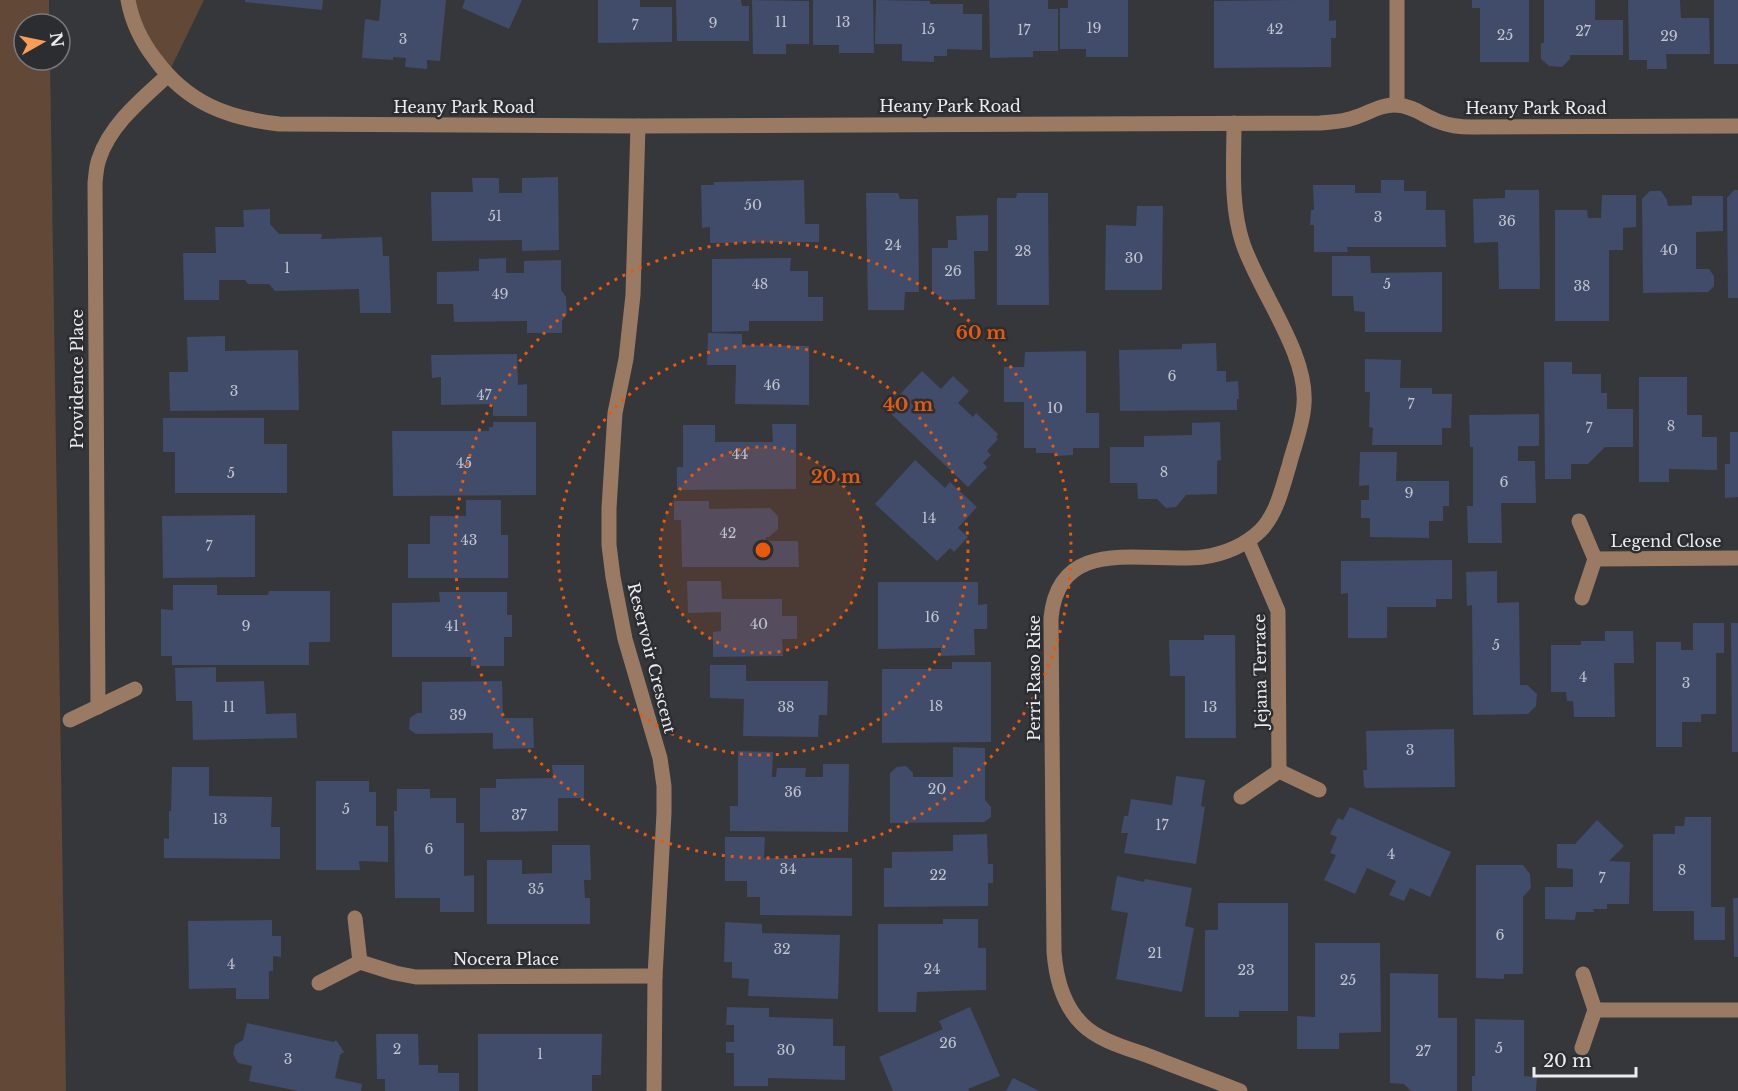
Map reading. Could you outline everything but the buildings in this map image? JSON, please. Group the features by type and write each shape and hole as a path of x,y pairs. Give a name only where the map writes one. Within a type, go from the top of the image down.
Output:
{"street":[{"name":"Heany Park Road","path":"128,0 141,38 167,76 185,92 216,110 248,120 279,124 638,126 1320,123 1340,122 1373,109 1397,105 1419,110 1438,122 1454,126 1738,126"},
{"path":"1397,0 1397,105"},
{"name":"Providence Place","path":"98,707 95,183 98,160 107,141 132,109 167,76"},
{"name":"Perri-Raso Rise","path":"1234,123 1237,223 1254,273 1297,359 1304,385 1304,404 1279,501 1262,529 1248,541 1217,554 1200,557 1106,557 1078,567 1067,577 1058,591 1052,604 1051,618 1054,952 1058,982 1068,1007 1092,1032 1113,1043 1240,1091"},
{"name":"Reservoir Crescent","path":"638,126 633,295 626,359 615,413 609,545 618,609 660,758 664,786 655,976 654,1091"},
{"name":"Legend Close","path":"1579,521 1595,559 1582,598"},
{"name":"Jejana Terrace","path":"1248,541 1278,611 1279,771"},
{"name":"Legend Close","path":"1595,559 1738,558"},
{"path":"70,720 135,689"},
{"path":"1241,797 1279,771 1319,790"},
{"path":"319,983 360,962 355,918"},
{"name":"Nocera Place","path":"360,962 416,977 655,976"},
{"path":"1582,1048 1595,1010 1583,974"},
{"path":"1595,1010 1738,1010"}],"shaded area":[{"path":"0,0 49,0 49,12 12,12 12,72 50,72 66,1091 0,1091"},
{"path":"128,0 204,0 167,76"}]}
